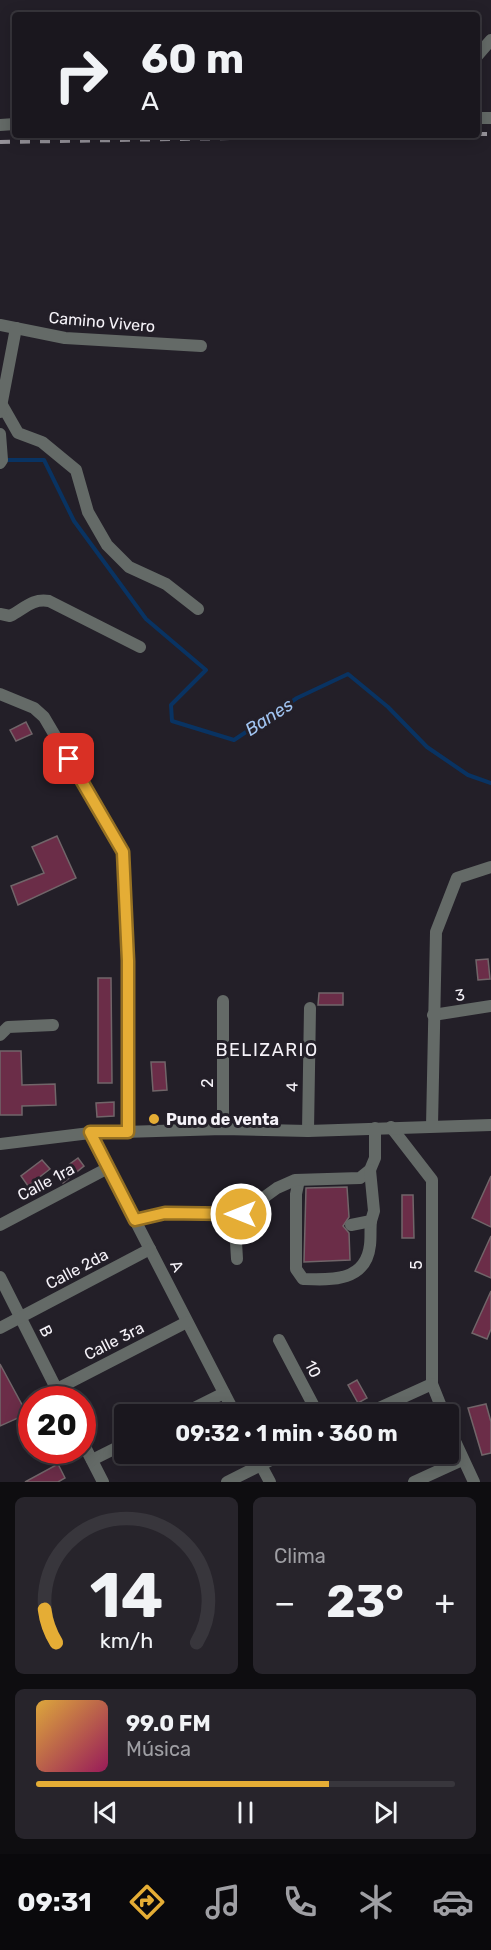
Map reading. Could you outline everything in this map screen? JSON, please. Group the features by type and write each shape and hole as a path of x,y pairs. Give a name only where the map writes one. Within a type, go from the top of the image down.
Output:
{"street":[{"path":"480,53 491,40"},
{"name":"Camino Vivero","path":"0,325 65,338 201,346"},
{"path":"16,328 1,410 18,433 42,442 76,470 88,512 107,544 129,567 166,584 198,609"},
{"path":"0,434 2,460 0,463"},
{"path":"0,614 10,615 39,599 49,601 140,648"},
{"path":"0,694 40,712 123,852 128,961 128,1132"},
{"path":"432,1126 436,932 458,878 491,867"},
{"name":"2","path":"223,1001 223,1129"},
{"name":"3","path":"434,1015 491,1006"},
{"name":"4","path":"308,1131 310,1008"},
{"path":"0,1035 8,1027 53,1025"},
{"path":"0,1144 90,1132 223,1129 308,1131 491,1125"},
{"name":"5","path":"391,1127 432,1180 432,1384 440,1404"},
{"path":"299,1180 296,1194 296,1269 303,1279 342,1280 354,1274 367,1257 370,1245 371,1221 374,1211 370,1170 375,1158 375,1128"},
{"name":"A","path":"90,1132 230,1404"},
{"name":"Calle 1ra","path":"0,1225 108,1168"},
{"path":"135,1220 165,1213 241,1214 277,1188 299,1180 360,1178 370,1170"},
{"path":"224,1214 235,1225 237,1259"},
{"path":"351,1225 371,1221"},
{"name":"Calle 2da","path":"0,1328 150,1249"},
{"name":"B","path":"0,1277 55,1386"},
{"name":"Calle 3ra","path":"73,1386 187,1322"},
{"name":"10","path":"279,1340 313,1404"},
{"path":"388,1404 432,1384"},
{"path":"202,1404 224,1393"},
{"path":"96,1458 114,1449"},
{"path":"459,1453 474,1482"},
{"path":"414,1482 462,1460"},
{"path":"94,1464 102,1481"},
{"path":"227,1482 251,1464"},
{"path":"261,1464 270,1482"}],"building":[{"path":"26,722 32,734 16,741 10,730"},
{"path":"57,836 76,878 18,905 11,886 44,873 32,847"},
{"path":"488,959 490,979 478,980 476,960"},
{"path":"98,978 111,978 112,1083 98,1083"},
{"path":"319,993 343,993 343,1005 318,1005"},
{"path":"0,1051 21,1051 22,1085 55,1084 56,1105 22,1106 22,1115 0,1115"},
{"path":"151,1062 165,1062 167,1090 153,1091"},
{"path":"114,1102 114,1116 97,1117 96,1103"},
{"path":"78,1158 84,1166 63,1183 56,1174"},
{"path":"42,1160 50,1169 28,1186 21,1176"},
{"path":"491,1176 491,1227 472,1218"},
{"path":"347,1187 349,1217 343,1226 349,1233 350,1260 304,1262 306,1188"},
{"path":"402,1195 413,1195 414,1238 402,1238"},
{"path":"491,1236 491,1278 475,1271"},
{"path":"491,1291 491,1329 487,1339 472,1333"},
{"path":"0,1364 18,1397 18,1418 0,1426"},
{"path":"357,1380 367,1398 358,1403 348,1385"},
{"path":"486,1404 491,1422 491,1453 482,1455 468,1408"},
{"path":"58,1464 65,1478 58,1482 25,1482"}],"waterway":[{"name":"Banes","path":"3,460 44,460 74,521 146,619 206,670 171,705 172,721 234,740 297,698 348,674 388,707 427,747 468,775 491,783"}],"railway":[{"path":"480,134 491,134"},
{"path":"0,142 235,138"}],"place":[{"name":"Puno de venta","path":"154,1119"}],"district":[{"name":"BELIZARIO","path":"267,1050"}],"route":[{"path":"69,759 123,852 128,961 128,1132 90,1132 135,1220 165,1213 241,1214"}]}
